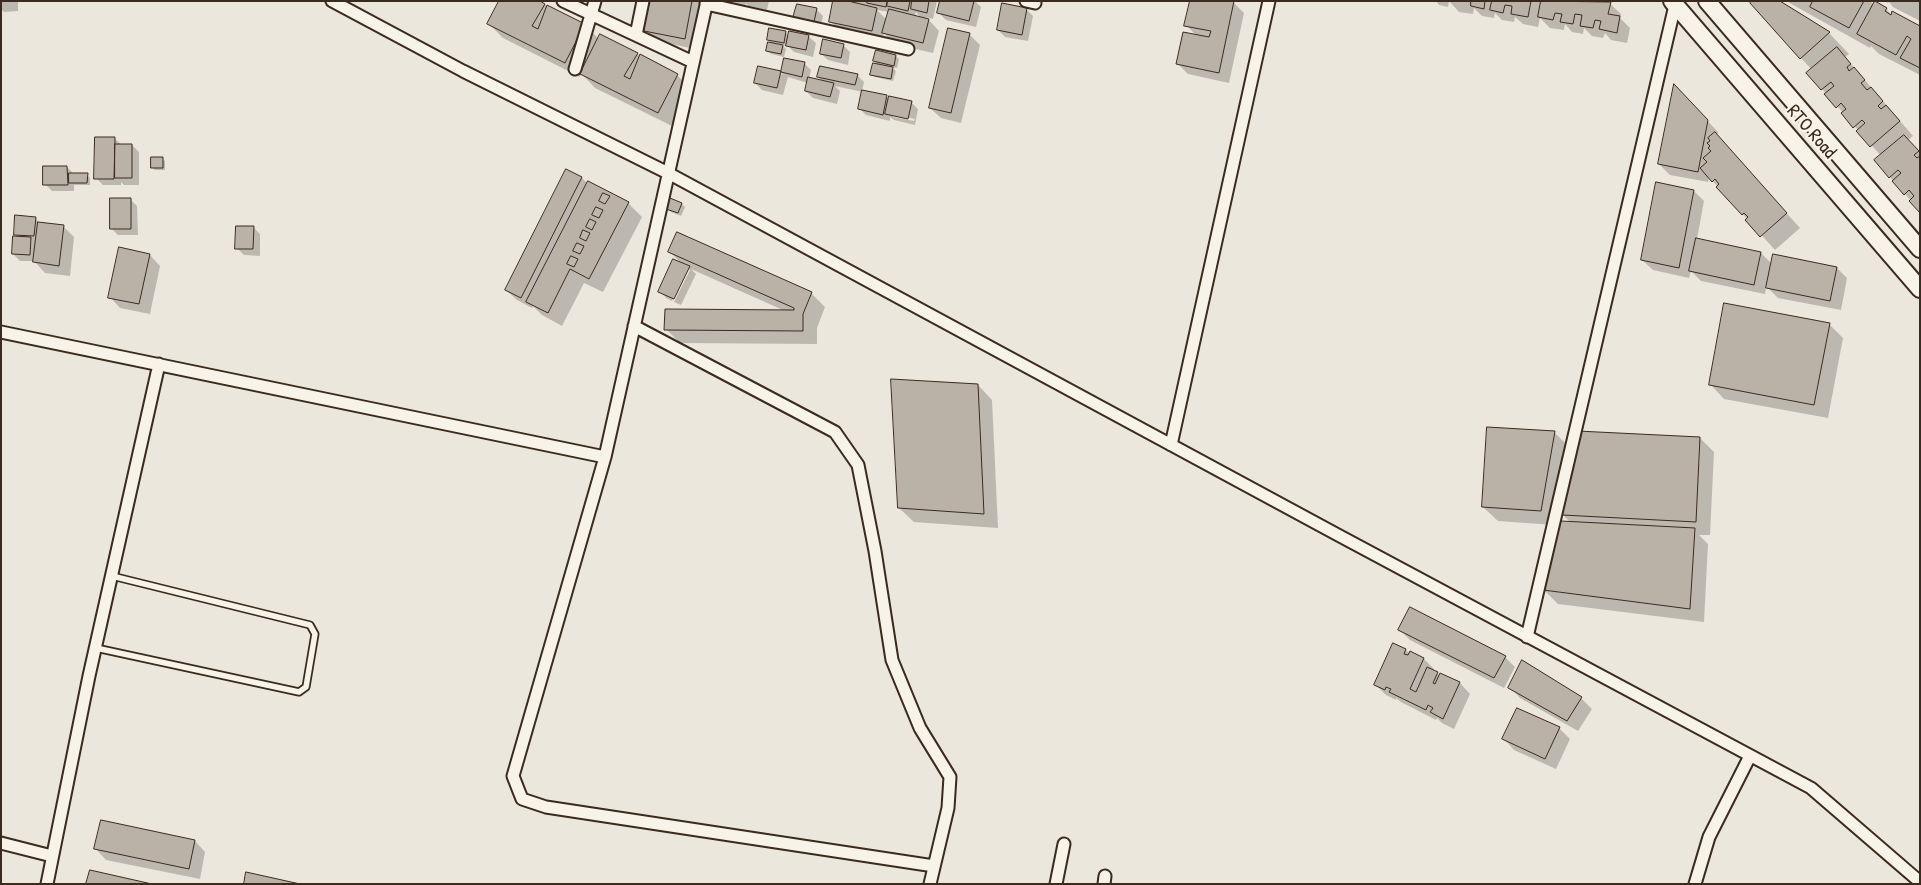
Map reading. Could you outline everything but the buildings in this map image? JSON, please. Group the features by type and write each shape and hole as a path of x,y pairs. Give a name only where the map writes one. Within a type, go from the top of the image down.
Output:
{"street":[{"path":"332,1 463,72 668,173 1527,637 1811,788 1920,881"},
{"path":"562,1 693,62"},
{"path":"575,69 595,1"},
{"path":"636,35 643,1"},
{"path":"1171,445 1269,1"},
{"name":"RTO Road","path":"1707,1 1920,249"},
{"path":"1527,637 1674,2"},
{"name":"RTO Road","path":"1674,2 1920,289"},
{"path":"908,49 706,3 604,456 512,776 522,799 546,807 934,866"},
{"path":"634,326 835,432 858,465 875,551 892,660 920,728 950,778 948,808 930,884"},
{"path":"1,332 604,456"},
{"path":"47,884 96,648 159,364"},
{"path":"1695,884 1709,837 1750,756"},
{"path":"1,843 52,856"},
{"path":"1056,884 1064,844"}],"lane":[{"path":"96,648 299,692 306,687 315,634 310,624 112,576"}]}
